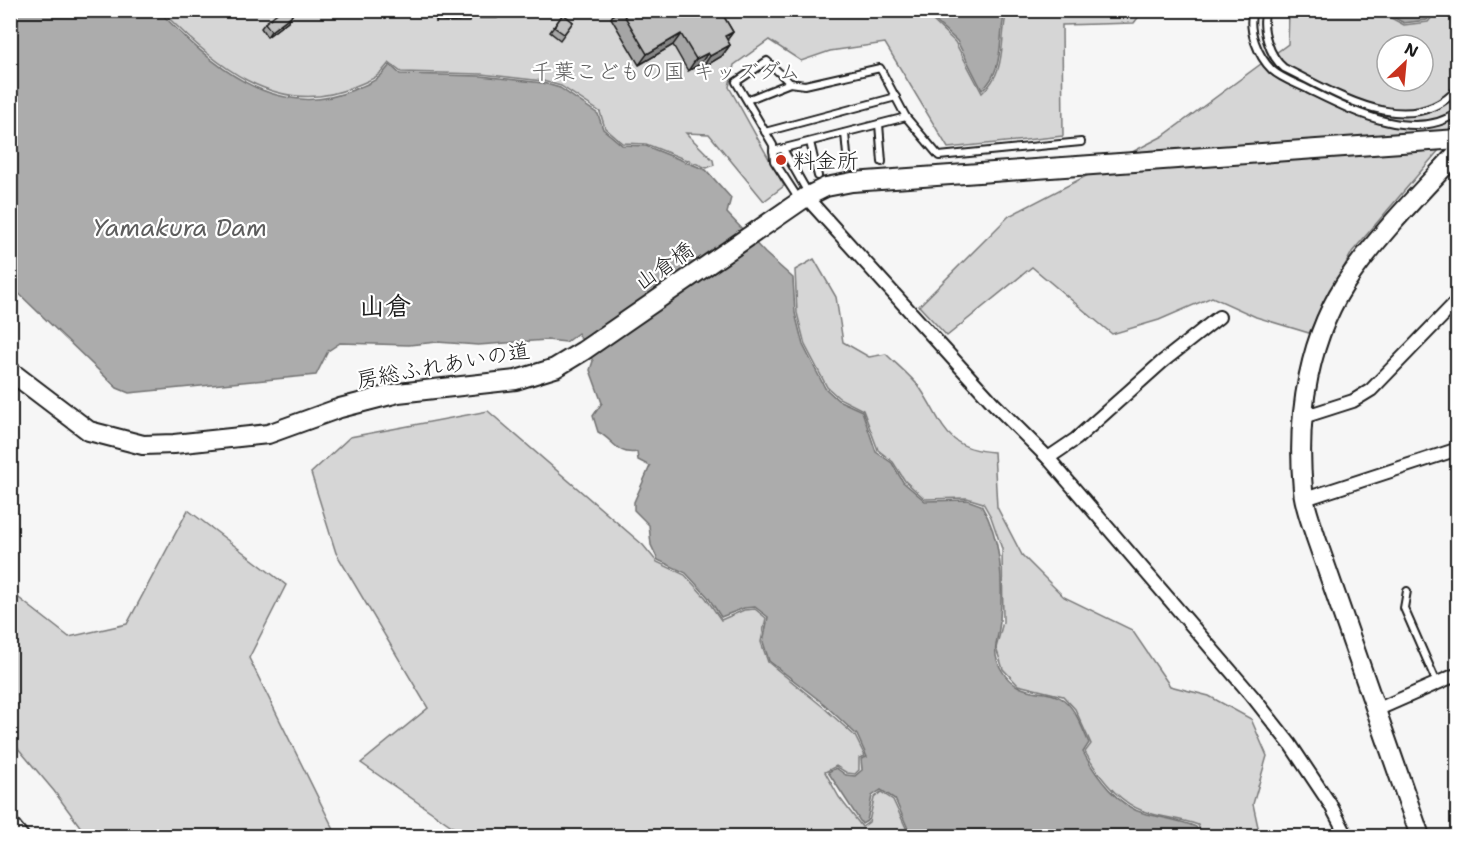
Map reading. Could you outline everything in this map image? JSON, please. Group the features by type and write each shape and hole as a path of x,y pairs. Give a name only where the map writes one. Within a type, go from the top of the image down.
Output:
{"street":[{"name":"山倉橋","path":"583,351 805,198 826,187 852,182 1458,140"},
{"path":"1419,837 1374,711 1305,499 1303,491 1304,391 1319,340 1352,273 1458,152"},
{"path":"805,198 994,404 1048,458 1290,744 1330,804 1347,837"},
{"path":"1303,417 1353,401 1371,390 1458,300"},
{"path":"1048,458 1076,439 1162,362 1219,317"},
{"name":"房総ふれあいの道","path":"10,371 89,431 143,445 174,444 268,434 340,408 398,393 516,380 555,368 583,351"},
{"path":"1305,499 1458,449"},
{"path":"1374,711 1458,674"},
{"path":"10,821 22,837"}],"lane":[{"path":"1253,10 1252,34 1260,52 1274,72 1348,110 1404,126 1444,120 1458,112"},
{"path":"1266,10 1266,30 1275,61 1284,68 1367,108 1395,113 1417,111 1435,106 1458,88"},
{"path":"790,83 767,61 735,82 773,148 774,161 805,198"},
{"path":"747,100 790,83 805,85 880,68 906,117 939,156 1081,142"},
{"path":"765,132 896,97"},
{"path":"773,148 783,149 906,117"},
{"path":"879,124 882,162"},
{"path":"845,133 848,166"},
{"path":"810,142 818,176"},
{"path":"783,149 805,198"},
{"path":"1407,591 1404,608 1437,683"}],"green space":[{"name":"千葉こどもの国 キッズダム","path":"162,11 880,11 931,19 955,42 982,93 996,75 1007,11 1143,11 1134,23 1062,25 1063,136 948,148 885,43 830,51 801,61 769,40 734,65 729,87 784,186 764,201 709,134 686,133 713,160 714,165 707,168 646,144 622,143 605,128 600,112 561,86 543,81 481,74 401,72 389,63 377,76 353,87 325,95 298,96 272,91 224,66 202,49"},
{"path":"1289,11 1378,11 1404,25 1428,22 1437,11 1457,11 1457,129 1352,252 1309,333 1256,317 1212,297 1159,320 1112,334 1032,267 947,336 919,306 1009,216 1163,136 1288,44"},
{"path":"814,259 836,297 843,342 869,357 886,354 920,388 947,432 955,440 977,450 994,452 997,507 1022,555 1064,597 1132,630 1170,686 1209,696 1251,719 1267,756 1253,804 1260,836 1202,836 1198,825 1134,807 1109,786 1090,761 1085,752 1091,744 1075,709 1063,696 1018,685 1003,669 996,648 1003,622 1002,549 991,517 983,503 967,498 925,499 905,481 893,462 878,450 863,410 839,398 827,387 805,345 797,313 795,270"},
{"path":"488,411 643,545 657,562 685,575 706,598 721,620 744,610 755,609 766,618 761,642 768,662 855,736 865,756 859,758 859,770 855,774 847,773 836,766 825,772 839,797 862,827 869,822 874,798 881,792 893,800 908,832 917,833 919,836 466,836 361,763 428,708 336,553 311,473 350,437"},
{"path":"188,510 286,585 249,658 337,836 87,836 54,791 11,740 11,592 69,637 127,624"}],"water":[{"name":"Yamakura Dam","path":"10,11 159,11 199,50 222,68 271,93 297,99 324,98 353,90 374,81 390,65 400,74 481,76 543,83 560,88 598,114 603,129 622,145 646,146 706,170 731,198 727,213 765,253 793,278 795,313 803,345 825,388 838,400 862,411 876,452 892,463 903,482 925,501 967,500 981,505 993,532 1000,561 1001,605 996,656 1008,679 1024,689 1057,696 1069,704 1089,743 1083,752 1094,771 1117,798 1146,814 1196,827 1200,836 921,836 919,831 909,831 895,799 881,790 872,796 867,821 862,824 828,772 836,768 846,775 855,776 862,770 861,759 867,757 857,735 824,704 769,661 763,642 768,617 755,607 744,608 721,617 708,597 686,573 658,560 651,545 649,525 634,510 634,502 650,466 638,460 637,452 625,452 598,432 593,416 602,403 590,370 593,361 578,333 566,342 547,340 478,345 437,342 409,345 340,343 328,351 316,375 129,393 117,388 11,286"},
{"path":"890,11 1005,11 998,63 989,82 982,90 957,41 932,18"},
{"path":"1382,11 1434,11 1427,20 1404,23"}],"building":[{"path":"281,10 289,10 292,15 271,31 265,23"},
{"path":"439,10 500,10 500,13 473,12 473,16 439,16"},
{"path":"621,10 720,10 733,32 725,36 730,45 710,56 708,53 696,59 681,34 647,54"},
{"path":"563,14 573,22 564,34 554,27"}],"place":[{"name":"料金所","path":"781,160"}],"district":[{"name":"山倉","path":"385,305"}]}
